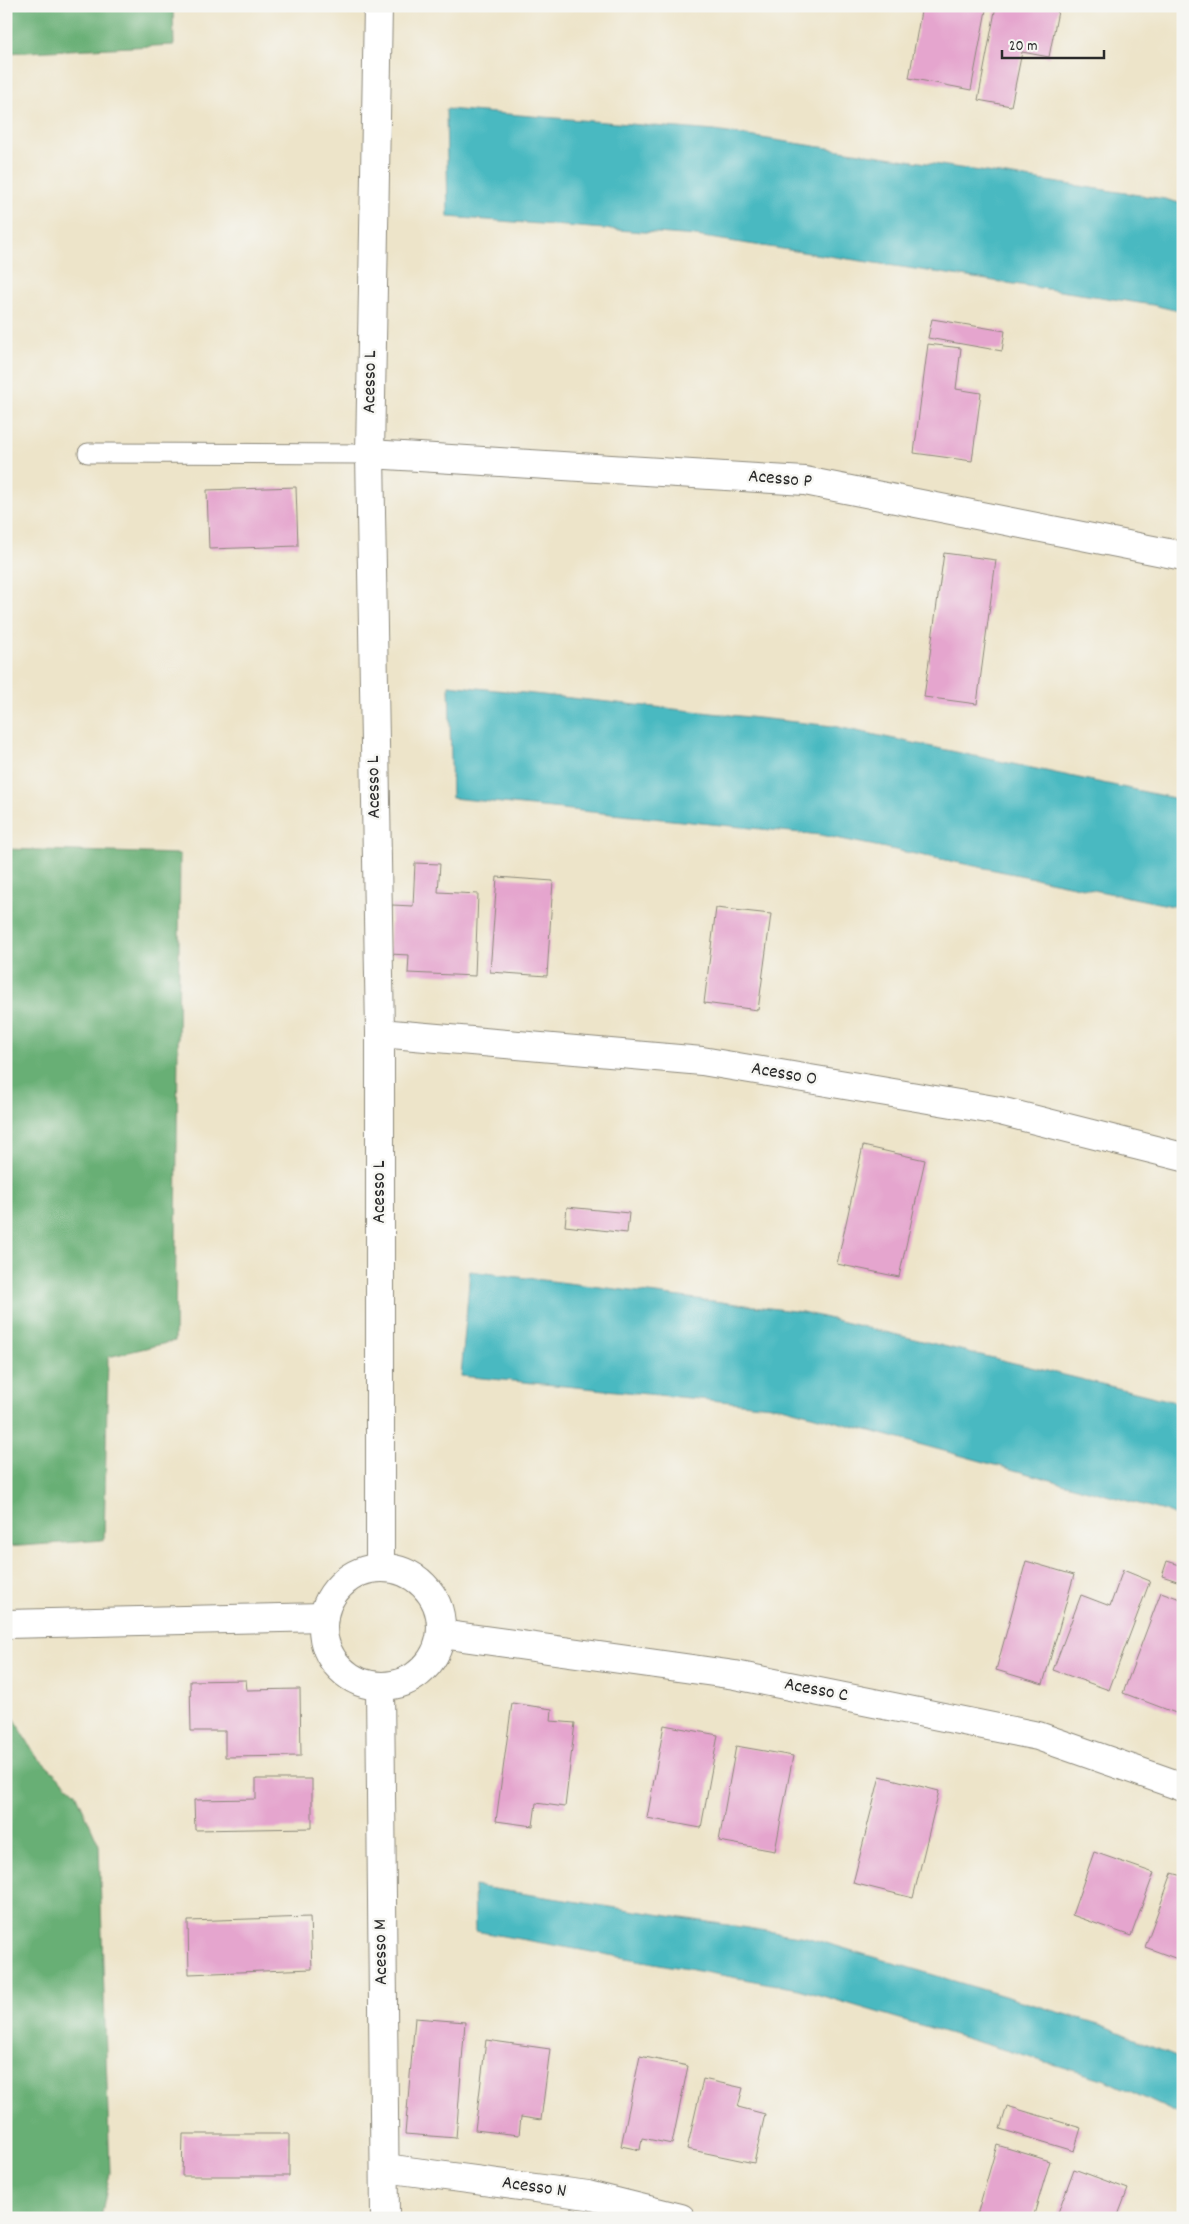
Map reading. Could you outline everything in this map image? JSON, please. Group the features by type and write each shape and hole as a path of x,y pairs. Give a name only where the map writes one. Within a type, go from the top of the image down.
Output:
{"street":[{"name":"Acesso L","path":"378,6 370,454 380,1033 380,1568"},
{"name":"Acesso P","path":"370,454 805,481 1183,556"},
{"name":"Acesso O","path":"380,1033 702,1061 1000,1111 1183,1157"},
{"path":"380,1568 401,1571 418,1580 432,1596 440,1614 441,1634 436,1651 427,1666 414,1677 398,1684 380,1686 360,1682 343,1672 330,1656 324,1637 324,1617 331,1598 344,1582 361,1572 380,1568"},
{"path":"6,1624 324,1617"},
{"name":"Acesso C","path":"441,1634 735,1674 1038,1736 1183,1787"},
{"name":"Acesso M","path":"380,1686 385,2218"},
{"name":"Acesso N","path":"384,2168 588,2196 681,2218"}],"lane":[{"path":"88,453 370,454"}],"green space":[{"path":"6,6 173,6 174,45 6,53"},
{"path":"6,849 180,854 175,1341 108,1357 104,1540 6,1547"},
{"path":"6,1708 9,1709 36,1756 76,1793 99,1845 110,2173 101,2218 6,2218"}],"water":[{"path":"446,109 715,131 1165,199 1183,204 1183,312 1153,305 696,236 448,217"},
{"path":"449,685 833,726 1183,800 1183,908 821,835 452,798"},
{"path":"470,1271 802,1312 1183,1404 1183,1519 1165,1511 782,1407 461,1376"},
{"path":"474,1886 806,1937 1102,2025 1183,2059 1183,2116 1106,2080 799,1989 475,1931"}],"building":[{"path":"922,6 962,6 986,10 971,90 909,78"},
{"path":"996,6 1059,6 1049,57 1022,52 1011,106 978,100"},
{"path":"932,319 1005,331 1002,351 928,338"},
{"path":"928,344 961,348 956,389 981,393 972,461 914,453"},
{"path":"6,377 9,377 9,407 6,407"},
{"path":"296,487 298,546 209,549 207,490"},
{"path":"944,553 996,560 977,704 924,697"},
{"path":"415,863 440,864 438,892 478,894 475,976 408,973 409,955 389,954 392,905 413,906"},
{"path":"497,877 553,881 547,976 490,972"},
{"path":"716,908 771,914 758,1010 704,1003"},
{"path":"863,1146 925,1160 899,1277 837,1264"},
{"path":"567,1207 629,1213 627,1233 565,1226"},
{"path":"1026,1561 1074,1575 1043,1684 996,1670"},
{"path":"1167,1561 1183,1566 1183,1583 1162,1576"},
{"path":"1123,1570 1150,1581 1109,1690 1053,1670 1081,1595 1110,1606"},
{"path":"1161,1592 1183,1600 1181,1715 1123,1693"},
{"path":"246,1680 247,1690 300,1689 301,1756 225,1757 225,1731 191,1731 190,1681"},
{"path":"512,1703 552,1709 551,1721 575,1723 565,1807 536,1803 533,1826 496,1821"},
{"path":"664,1725 718,1735 701,1828 647,1818"},
{"path":"736,1746 793,1756 775,1851 719,1841"},
{"path":"880,1776 939,1791 913,1898 853,1883"},
{"path":"256,1779 312,1779 312,1828 195,1830 194,1800 256,1799"},
{"path":"1094,1852 1154,1873 1131,1936 1072,1915"},
{"path":"1172,1873 1183,1876 1183,1961 1145,1947"},
{"path":"310,1917 312,1969 189,1974 188,1921"},
{"path":"415,2018 465,2022 456,2138 405,2134"},
{"path":"486,2040 550,2049 541,2120 521,2117 519,2135 475,2130"},
{"path":"640,2056 688,2066 672,2144 642,2138 640,2150 621,2146"},
{"path":"703,2079 743,2088 738,2107 765,2114 754,2163 687,2149"},
{"path":"1007,2106 1081,2128 1074,2151 1000,2129"},
{"path":"183,2134 289,2134 289,2176 182,2176"},
{"path":"997,2145 1050,2161 1033,2218 976,2218"},
{"path":"1074,2169 1128,2189 1117,2218 1056,2218"}]}
